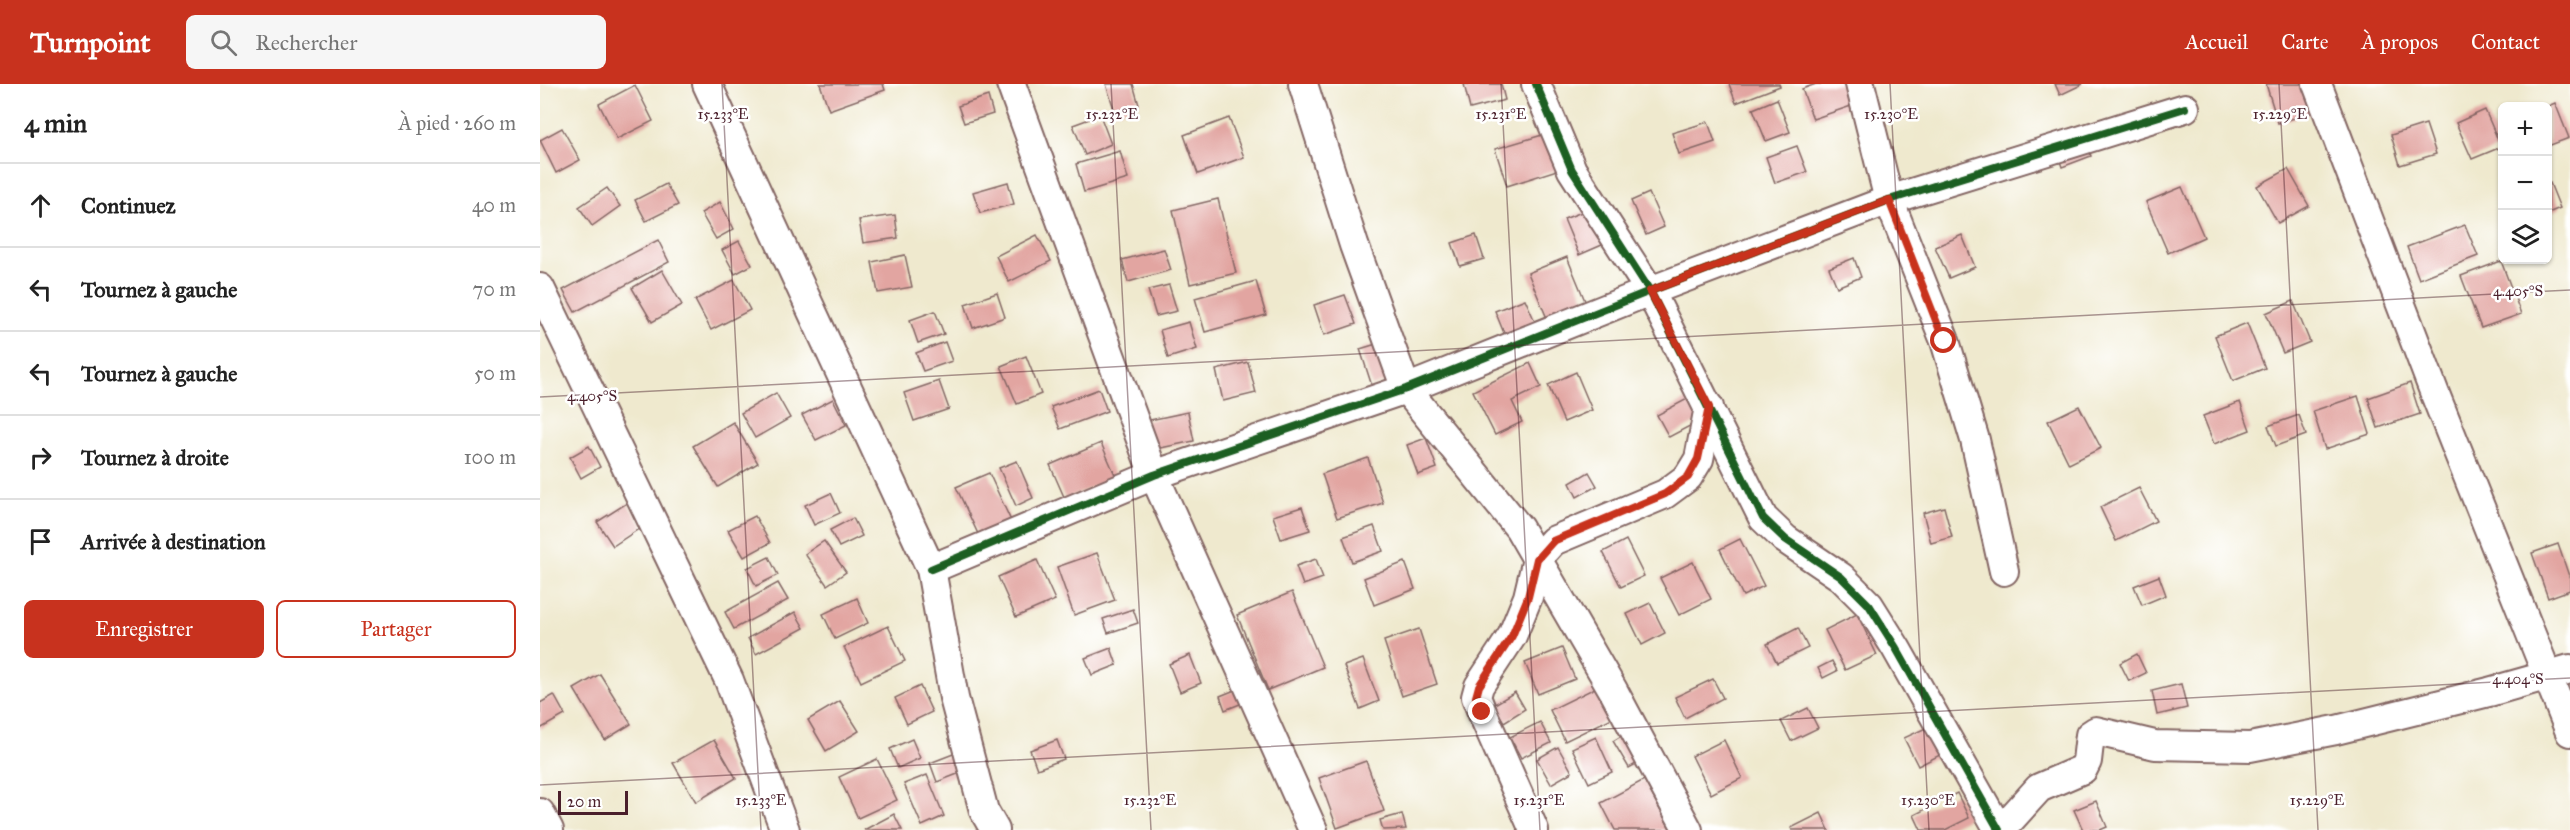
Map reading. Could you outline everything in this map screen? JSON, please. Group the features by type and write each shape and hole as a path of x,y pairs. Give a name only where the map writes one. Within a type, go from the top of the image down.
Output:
{"street":[{"path":"707,84 931,569 954,698 984,810 995,830"},
{"path":"1011,84 1154,475 1313,830"},
{"path":"1303,84 1354,245 1406,389 1519,528 1613,690 1688,830"},
{"path":"1536,84 1572,170 1650,291 1763,518 1785,539 1840,577 1869,605 2000,830 2039,788 2083,769 2087,761 2090,735 2096,730 2155,745 2250,747 2297,740 2559,672"},
{"path":"1860,84 1889,200 1944,341 1975,440 2004,571"},
{"path":"2317,84 2435,394 2559,672 2570,732"},
{"path":"931,569 1154,475 1406,389 1650,291 1889,200 2185,108"},
{"path":"540,288 729,680 785,830"},
{"path":"1534,830 1476,697 1479,686 1512,636 1528,597 1537,559 1553,541 1665,494 1688,477 1698,459 1709,407"},
{"path":"540,813 549,830"}],"building":[{"path":"820,84 883,84 885,90 829,110"},
{"path":"1106,84 1133,84 1139,105 1115,112"},
{"path":"1464,84 1501,84 1505,100 1470,109"},
{"path":"1729,84 1779,84 1780,86 1736,103"},
{"path":"1816,84 1847,84 1854,105 1813,119 1802,89"},
{"path":"2055,84 2083,84 2060,95"},
{"path":"2266,84 2309,84 2318,111 2278,123"},
{"path":"635,85 653,121 617,139 599,104"},
{"path":"988,96 993,114 964,123 958,106"},
{"path":"1777,99 1790,132 1766,141 1753,109"},
{"path":"2555,103 2569,138 2552,144 2552,104"},
{"path":"2485,110 2498,140 2498,148 2472,159 2456,123"},
{"path":"1100,115 1111,144 1085,155 1073,125"},
{"path":"1229,118 1244,157 1198,174 1184,135"},
{"path":"1708,122 1715,142 1679,154 1672,133"},
{"path":"2426,124 2436,154 2400,165 2391,135"},
{"path":"562,128 580,160 556,173 540,140"},
{"path":"1549,133 1560,169 1507,186 1495,149"},
{"path":"2086,142 2091,156 2062,167 2057,152"},
{"path":"1797,146 1807,172 1775,183 1766,157"},
{"path":"1120,151 1128,179 1084,192 1076,164"},
{"path":"2288,169 2309,206 2278,223 2257,186"},
{"path":"1008,182 1014,204 980,213 973,192"},
{"path":"666,184 678,205 646,221 635,200"},
{"path":"2182,187 2204,237 2168,253 2146,202"},
{"path":"607,188 620,206 592,226 579,207"},
{"path":"2552,188 2560,208 2552,211"},
{"path":"1649,193 1664,227 1646,235 1631,201"},
{"path":"1218,199 1236,273 1190,284 1173,210"},
{"path":"720,202 734,229 716,239 701,213"},
{"path":"1587,210 1602,245 1579,255 1564,219"},
{"path":"895,215 898,238 863,243 859,220"},
{"path":"2465,225 2478,256 2419,279 2407,247"},
{"path":"1037,235 1051,261 1009,282 996,256"},
{"path":"1476,235 1484,259 1460,266 1452,243"},
{"path":"1962,235 1975,267 1949,278 1935,247"},
{"path":"658,240 669,262 575,312 563,290"},
{"path":"739,241 752,265 735,274 722,250"},
{"path":"1164,249 1171,270 1128,282 1122,260"},
{"path":"905,255 912,287 878,293 872,262"},
{"path":"1567,257 1588,308 1549,323 1528,273"},
{"path":"1854,258 1861,277 1837,287 1829,268"},
{"path":"2498,262 2502,264 2521,314 2481,328 2461,276"},
{"path":"662,270 682,305 652,322 632,288"},
{"path":"734,280 750,310 711,330 695,300"},
{"path":"1256,281 1266,315 1205,332 1195,298"},
{"path":"1169,285 1177,311 1156,316 1148,290"},
{"path":"997,293 1005,317 973,328 965,304"},
{"path":"1345,295 1356,324 1324,335 1314,305"},
{"path":"1525,299 1537,326 1506,338 1495,311"},
{"path":"2293,301 2310,342 2283,353 2266,313"},
{"path":"935,311 944,334 918,343 910,320"},
{"path":"1189,322 1197,349 1168,358 1160,330"},
{"path":"2247,323 2265,368 2233,381 2215,336"},
{"path":"945,342 952,361 923,371 916,353"},
{"path":"1383,342 1395,379 1372,386 1360,349"},
{"path":"1026,356 1041,394 1017,404 1001,366"},
{"path":"1248,362 1256,393 1223,401 1216,370"},
{"path":"1530,363 1541,387 1512,401 1522,422 1495,435 1473,391"},
{"path":"1576,372 1592,410 1564,422 1548,385"},
{"path":"939,381 949,409 914,421 904,393"},
{"path":"2410,383 2420,414 2378,428 2368,398"},
{"path":"1099,389 1107,411 1060,429 1051,407"},
{"path":"776,393 790,418 755,438 741,413"},
{"path":"2358,396 2370,434 2325,449 2313,411"},
{"path":"1691,397 1703,419 1669,437 1657,415"},
{"path":"833,399 846,425 816,440 802,415"},
{"path":"2240,402 2250,430 2214,444 2203,416"},
{"path":"2079,406 2101,448 2069,464 2048,421"},
{"path":"1188,412 1194,441 1151,450 1145,421"},
{"path":"2299,415 2306,435 2276,446 2268,426"},
{"path":"733,422 758,463 718,487 693,446"},
{"path":"1426,438 1437,468 1418,475 1407,445"},
{"path":"1101,443 1116,477 1065,499 1050,465"},
{"path":"589,446 600,467 581,478 570,457"},
{"path":"1368,458 1383,503 1337,518 1322,474"},
{"path":"1017,461 1033,498 1016,506 999,468"},
{"path":"1589,472 1597,486 1577,497 1570,483"},
{"path":"989,473 1011,521 979,536 956,487"},
{"path":"2139,488 2156,521 2116,541 2100,507"},
{"path":"831,493 840,513 814,525 805,505"},
{"path":"627,503 643,526 613,546 597,522"},
{"path":"1302,507 1310,530 1281,539 1273,516"},
{"path":"1944,507 1952,537 1931,543 1923,513"},
{"path":"755,516 770,543 744,557 728,530"},
{"path":"853,518 862,536 839,547 830,530"},
{"path":"1374,526 1383,551 1352,562 1343,537"},
{"path":"1740,539 1764,586 1743,596 1720,549"},
{"path":"1626,540 1644,576 1621,587 1603,552"},
{"path":"824,541 846,572 827,585 805,554"},
{"path":"2558,544 2570,579 2570,590 2548,598 2532,553"},
{"path":"1097,553 1115,600 1074,615 1057,567"},
{"path":"769,557 778,575 756,586 747,568"},
{"path":"1316,559 1323,578 1303,585 1296,566"},
{"path":"1037,560 1055,600 1016,617 998,577"},
{"path":"1405,562 1415,589 1374,605 1364,578"},
{"path":"1693,562 1711,599 1679,615 1660,578"},
{"path":"2159,576 2166,595 2142,605 2134,586"},
{"path":"778,583 788,600 734,629 725,612"},
{"path":"1292,592 1323,667 1268,690 1237,615"},
{"path":"857,598 868,623 835,639 823,614"},
{"path":"1650,603 1665,633 1642,645 1627,614"},
{"path":"1133,609 1138,623 1108,633 1103,619"},
{"path":"795,612 804,628 756,654 748,638"},
{"path":"1857,614 1877,655 1845,670 1825,630"},
{"path":"888,626 905,661 861,682 844,647"},
{"path":"1798,628 1808,648 1777,663 1767,644"},
{"path":"1419,629 1437,684 1402,696 1384,641"},
{"path":"1111,648 1117,665 1092,675 1085,658"},
{"path":"1562,648 1575,679 1538,694 1525,663"},
{"path":"2137,654 2146,673 2129,681 2120,663"},
{"path":"1190,655 1201,683 1180,692 1169,664"},
{"path":"1363,659 1379,701 1360,709 1344,666"},
{"path":"1832,661 1837,671 1823,678 1818,668"},
{"path":"600,674 631,724 605,740 574,689"},
{"path":"1713,679 1723,698 1685,718 1675,697"},
{"path":"2181,684 2187,708 2157,715 2152,691"},
{"path":"920,686 932,712 907,724 895,698"},
{"path":"1245,686 1250,700 1225,710 1220,696"},
{"path":"1597,687 1612,718 1565,741 1550,710"},
{"path":"1515,692 1525,709 1504,722 1493,705"},
{"path":"554,695 565,715 540,729 540,703"},
{"path":"840,701 859,731 826,751 808,720"},
{"path":"1808,708 1818,728 1791,741 1781,721"},
{"path":"1540,722 1551,743 1521,758 1510,737"},
{"path":"1928,727 1942,754 1918,766 1904,738"},
{"path":"1626,733 1643,760 1629,768 1613,741"},
{"path":"1596,737 1612,772 1589,783 1572,748"},
{"path":"912,739 920,758 898,768 890,749"},
{"path":"714,740 736,778 696,802 673,763"},
{"path":"1057,740 1064,759 1037,769 1030,750"},
{"path":"1724,740 1742,778 1711,794 1692,756"},
{"path":"1558,747 1572,772 1551,784 1537,759"},
{"path":"961,751 968,770 937,782 930,763"},
{"path":"877,759 897,800 858,818 839,777"},
{"path":"1366,761 1384,811 1337,828 1319,778"},
{"path":"927,775 944,816 922,826 904,784"},
{"path":"1644,780 1671,830 1615,830 1601,803"},
{"path":"1957,793 1969,818 1945,830 1921,830 1914,815"},
{"path":"2096,801 2107,827 2100,830 2083,830 2074,810"},
{"path":"1821,813 1829,830 1792,830 1791,828"},
{"path":"894,814 902,830 864,830"},
{"path":"1402,814 1406,829 1383,830 1380,820"}],"cycle path":[{"path":"1536,84 1572,170 1650,291 1763,518 1785,539 1841,577 1869,605 1896,648 1999,830"},
{"path":"931,569 1154,475 1406,389 1650,291 1889,200 2185,108"}],"route":[{"path":"1482,712 1476,697 1479,686 1512,636 1528,597 1537,559 1553,541 1665,494 1688,477 1698,459 1709,407 1650,291 1889,200 1944,341"}]}
